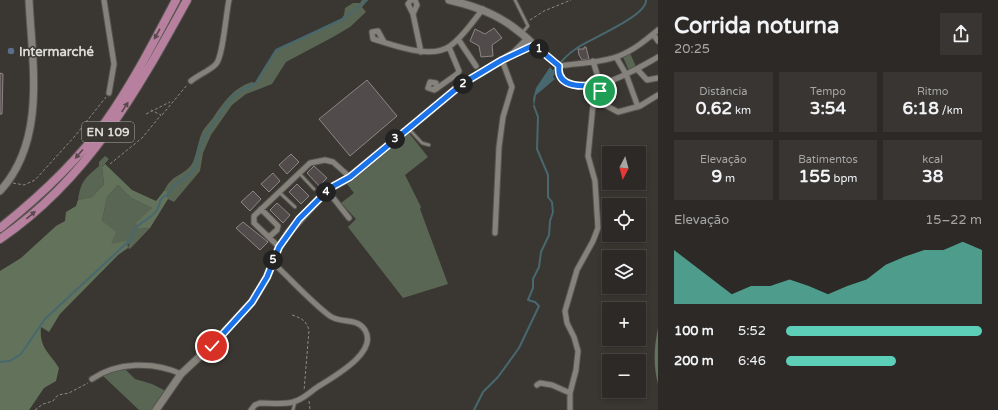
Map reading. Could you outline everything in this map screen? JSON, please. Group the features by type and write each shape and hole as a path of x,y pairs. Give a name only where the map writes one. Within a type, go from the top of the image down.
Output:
{"main road":[{"name":"EN 109","path":"0,228 33,202 63,173 92,139 129,86 176,0"},
{"name":"EN 109","path":"0,239 55,194 99,144 137,90 186,0"}],"street":[{"path":"0,191 9,182 16,171 27,144 33,111 29,0"},
{"path":"104,0 114,64 109,93"},
{"path":"191,81 201,72 213,67 220,58 229,0"},
{"path":"411,0 408,4 413,14 421,52"},
{"path":"413,14 417,5 415,0"},
{"path":"449,0 494,14 522,33 559,66 616,57 643,43 658,30"},
{"path":"384,42 421,52 431,53 449,47 458,39 483,10"},
{"path":"653,34 658,40"},
{"path":"514,53 528,38"},
{"path":"458,39 476,66"},
{"path":"156,410 181,374 212,346 252,302 267,277 279,247 299,219 327,190 350,177 462,84 514,53 534,45"},
{"path":"436,89 459,71 449,47"},
{"path":"616,57 626,74 638,106"},
{"path":"559,66 559,75 569,84 583,86 601,84 637,69 658,57"},
{"path":"495,233 499,147 503,118 512,87 502,60"},
{"path":"570,410 570,393 576,370 578,351 574,337 567,323 565,311 577,270 593,241 599,219 595,181 588,156 590,124 594,99 600,91 601,84 593,61"},
{"path":"637,69 647,80 658,78"},
{"path":"594,99 618,112 651,101 658,95"},
{"path":"279,247 253,220 254,216 261,209 310,163 325,160 339,166 350,177"},
{"path":"327,190 349,218"},
{"path":"261,209 278,226 277,230 269,237"},
{"path":"251,410 255,405 295,401 306,396 341,374 364,350 368,337 362,326 356,322 330,316 272,262"},
{"path":"92,378 111,369 135,365 165,369 181,374"},
{"path":"537,385 540,383 546,383 570,393"}],"lane":[{"path":"515,0 528,26 522,33"},
{"path":"408,128 422,143 429,145"},
{"path":"299,173 314,189"},
{"path":"279,192 295,207"},
{"path":"293,410 295,401"}],"path":[{"path":"526,22 544,11 570,0"},
{"path":"110,164 142,138 171,102 191,81"},
{"path":"9,182 18,186 35,180 75,136 109,93"},
{"path":"146,114 151,110 171,102"},
{"path":"151,110 161,115"},
{"path":"292,315 303,319 307,323 309,330 306,396 310,410"},
{"path":"35,410 43,404 53,400 58,395 69,393 87,384 92,378"}],"green space":[{"path":"362,0 368,0 362,7 366,12 350,27 286,62 272,84 246,94 232,105 211,135 203,153 200,171 174,202 168,199 167,191 164,191 167,185 192,164 203,131 230,96 239,88 252,82 255,83 276,50 342,18 345,8 353,3 360,3"},
{"path":"630,53 637,69 630,73 623,57"},
{"path":"409,133 428,157 405,175 421,207 420,209 448,284 403,298 348,227 356,219 341,203 354,193 347,184"},
{"path":"105,156 109,159 102,167 104,184 92,197 78,200 84,180 99,166 99,162"},
{"path":"105,164 132,190 156,201 164,191 167,191 168,199 150,228 139,229 136,223 152,208 131,198 118,185 107,197 102,221 116,232 111,244 127,241 128,248 118,255 60,314 49,332 41,327 43,345 59,368 56,381 44,388 29,410 0,410 0,271 21,258 56,226 65,221 66,212 76,206 78,200 92,197 104,184 102,167"},
{"path":"118,185 131,198 152,208 139,229 150,228 130,249 128,248 129,244 111,245 102,221 107,197"},
{"path":"658,328 658,384 655,370 655,356"},
{"path":"125,369 135,379 152,384 166,391 153,410 139,410 101,374"}],"water":[{"path":"550,67 555,73 553,77 555,79 536,95 534,107 533,99 536,88"}],"building":[{"path":"494,28 502,38 492,45 493,56 481,57 479,46 470,41 475,29 485,34"},
{"path":"584,47 586,47 589,59 582,60 578,49 584,49"},
{"path":"0,73 3,74 2,114 0,114"},
{"path":"367,80 397,116 350,156 319,119"},
{"path":"291,154 299,162 287,174 279,165"},
{"path":"314,166 327,178 319,186 307,173"},
{"path":"273,173 280,181 269,192 261,184"},
{"path":"297,184 309,196 301,204 289,192"},
{"path":"253,191 261,199 250,211 241,202"},
{"path":"277,203 290,215 283,223 270,210"},
{"path":"243,222 268,242 260,250 236,228"}],"waterway":[{"path":"0,362 10,361 21,354 45,319 130,240 139,225 154,214 161,199 169,194 172,187 191,173 196,165 198,150 207,133 230,99 242,90 255,84 276,50 343,19 367,0"},
{"path":"552,73 563,59 573,51 628,20 644,6 646,0"},
{"path":"474,410 483,392 498,377 519,348 539,306 535,302 528,300 533,288 533,279 539,267 541,252 549,235 550,221 553,212 552,202 548,197 548,175 537,149 538,117 534,106"}],"place":[{"name":"Intermarché","path":"11,51"}],"route":[{"path":"212,346 244,313 252,302 267,277 279,247 299,219 330,188 350,177 462,84 514,53 525,50 534,45 559,66 559,75 569,84 592,86 601,84 600,91"}]}
